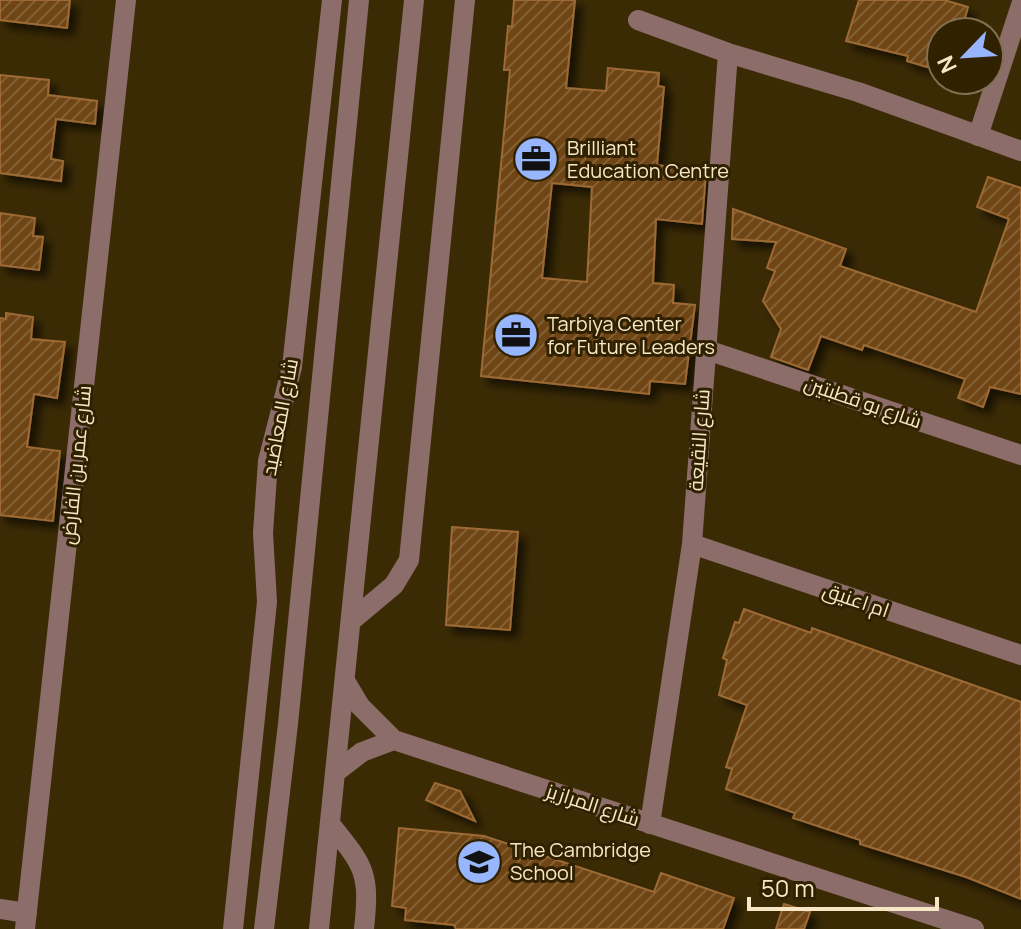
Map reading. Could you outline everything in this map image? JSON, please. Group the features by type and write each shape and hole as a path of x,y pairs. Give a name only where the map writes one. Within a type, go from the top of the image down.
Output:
{"street":[{"name":"شارع عمر بن الفارض","path":"26,921 126,0"},
{"name":"شارع المعاضيد","path":"233,929 267,602 263,533 268,461 292,367 332,0"},
{"name":"شارع المعاضيد","path":"264,929 290,709 359,0"},
{"path":"319,929 414,0"},
{"path":"351,621 394,585 409,560 465,0"},
{"path":"978,136 1021,5"},
{"path":"638,20 728,53 858,92 1021,151"},
{"name":"شارع النقيعة","path":"650,824 692,544 728,53"},
{"name":"شارع بو قطبتين","path":"704,349 1021,455"},
{"name":"ام اعنيق","path":"692,544 1021,655"},
{"name":"شارع المرازيز","path":"345,681 360,706 394,740 974,929"},
{"path":"336,772 362,752 394,740"},
{"path":"330,824 361,862 368,889 364,929"},
{"path":"0,909 26,921"}],"building":[{"path":"0,0 70,0 67,28 0,20"},
{"path":"514,0 575,0 566,88 606,91 608,68 659,73 658,86 664,87 657,165 706,172 702,224 656,219 653,283 674,285 673,303 695,305 685,384 650,381 649,394 481,376 510,70 504,70 508,26 512,27","holes":["552,183 592,187 587,282 542,278"]},
{"path":"859,0 944,0 968,7 965,16 925,16 925,66 907,61 908,56 846,41"},
{"path":"0,75 49,80 48,95 97,101 95,124 56,119 51,159 63,161 61,181 0,173"},
{"path":"988,177 1021,188 1021,394 990,387 983,407 958,398 965,379 864,345 862,350 821,336 808,370 771,357 781,329 763,301 775,271 767,268 776,242 732,239 733,209 846,249 840,266 976,312 1009,219 977,207"},
{"path":"0,213 35,218 33,236 43,237 39,270 0,265"},
{"path":"6,313 33,317 31,339 65,342 57,398 34,394 27,447 60,451 53,521 0,515 0,318 6,319"},
{"path":"452,527 518,532 510,630 446,625"},
{"path":"744,609 811,633 812,628 1021,702 1021,899 966,877 860,844 860,840 793,818 795,813 726,789 732,769 726,767 747,705 719,695 727,660 723,658 735,622 739,623"},
{"path":"435,783 460,791 475,821 426,800"},
{"name":"The Cambridge School","path":"399,828 484,836 654,892 661,873 734,898 723,929 456,929 454,925 405,920 406,908 392,906"},
{"path":"784,904 810,912 804,929 776,929"}],"place":[{"name":"Brilliant Education Centre","path":"536,159"},
{"name":"Tarbiya Center for Future Leaders","path":"516,335"},
{"name":"The Cambridge School","path":"479,862"}]}
